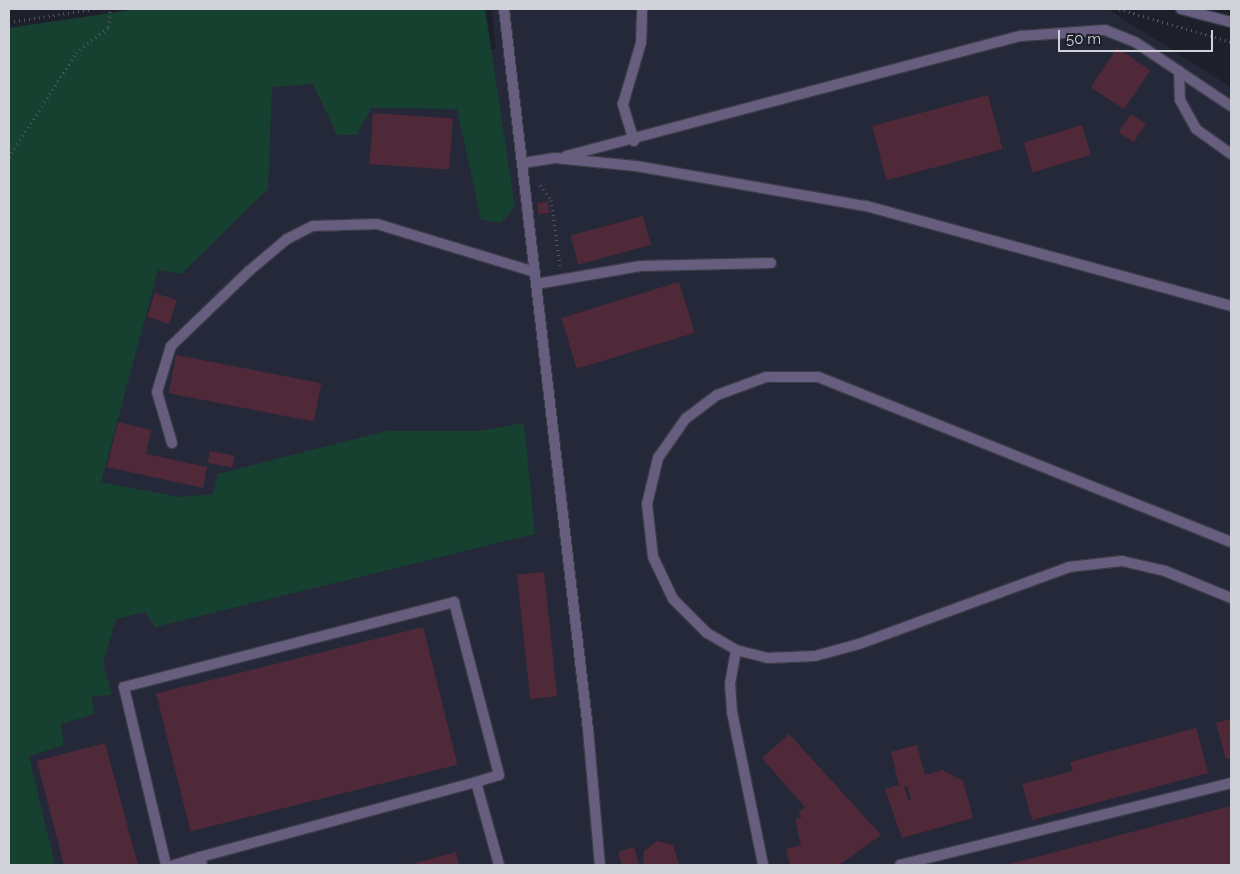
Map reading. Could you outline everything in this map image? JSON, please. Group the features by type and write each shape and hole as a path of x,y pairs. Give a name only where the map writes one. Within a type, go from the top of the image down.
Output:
{"street":[{"path":"504,9 523,163 600,865"},
{"path":"634,141 623,104 641,44 642,9"},
{"path":"1181,9 1231,22"},
{"path":"523,163 634,141 1021,36 1105,30 1136,42 1231,106"},
{"path":"1179,71 1180,100 1196,128 1231,154"},
{"path":"555,158 636,166 866,206 1231,306"},
{"path":"172,443 157,392 171,346 249,271 313,226 377,224 535,272"},
{"path":"536,284 640,266 771,263"},
{"path":"1231,542 868,394 818,376 766,376 717,395 686,418 658,458 647,504 653,557 673,599 706,633 736,650 767,658 815,656 1078,566 1131,563 1165,571 1231,598"},
{"path":"166,865 124,687 454,602 499,775 201,861 174,865"},
{"path":"736,650 730,683 732,712 763,865"},
{"path":"476,782 499,865"},
{"path":"900,865 1231,783"}],"path":[{"path":"9,22 93,9"},
{"path":"9,157 76,54 109,27 110,9"},
{"path":"1119,9 1231,42"},
{"path":"523,163 551,200 562,280"}],"shaded area":[{"path":"492,9 1107,9 1231,87 1231,865 27,865 9,718 159,258 252,63 496,49"}],"green space":[{"path":"137,9 485,9 515,207 501,223 481,220 457,109 371,108 357,135 337,135 313,84 272,87 268,189 181,274 158,270 101,482 179,497 213,494 218,474 386,431 479,431 524,423 535,534 155,627 145,612 116,619 103,663 112,695 92,696 94,714 61,724 64,745 29,756 55,865 9,865 9,28"}],"building":[{"path":"1117,48 1150,70 1124,109 1091,87"},
{"path":"988,95 1002,149 887,180 872,126"},
{"path":"373,113 453,119 449,169 369,164"},
{"path":"1131,114 1146,124 1134,142 1119,132"},
{"path":"1082,125 1091,155 1033,172 1024,143"},
{"path":"548,202 549,213 538,214 537,203"},
{"path":"643,216 651,245 578,264 571,235"},
{"path":"679,282 694,333 577,369 561,318"},
{"path":"155,293 177,300 169,324 147,317"},
{"path":"176,355 321,383 314,422 169,393"},
{"path":"118,422 151,430 146,454 207,467 203,488 107,467"},
{"path":"210,451 235,456 232,468 208,463"},
{"path":"544,572 557,696 530,699 517,575"},
{"path":"423,627 457,765 191,831 156,694"},
{"path":"1231,719 1231,758 1226,759 1216,723"},
{"path":"1196,728 1208,773 1032,820 1022,784 1073,771 1070,762"},
{"path":"789,734 881,835 839,865 790,865 786,849 801,845 795,819 802,817 798,813 805,807 762,758"},
{"path":"105,743 138,865 64,865 37,761"},
{"path":"917,745 925,775 943,770 963,781 973,818 902,838 885,789 899,785 891,752","holes":["907,786 911,799 908,800 904,787"]},
{"path":"1231,806 1231,865 1005,865"},
{"path":"657,841 673,845 679,865 643,865 644,851"},
{"path":"634,847 639,865 622,865 618,852"},
{"path":"456,852 459,865 408,865"}]}
